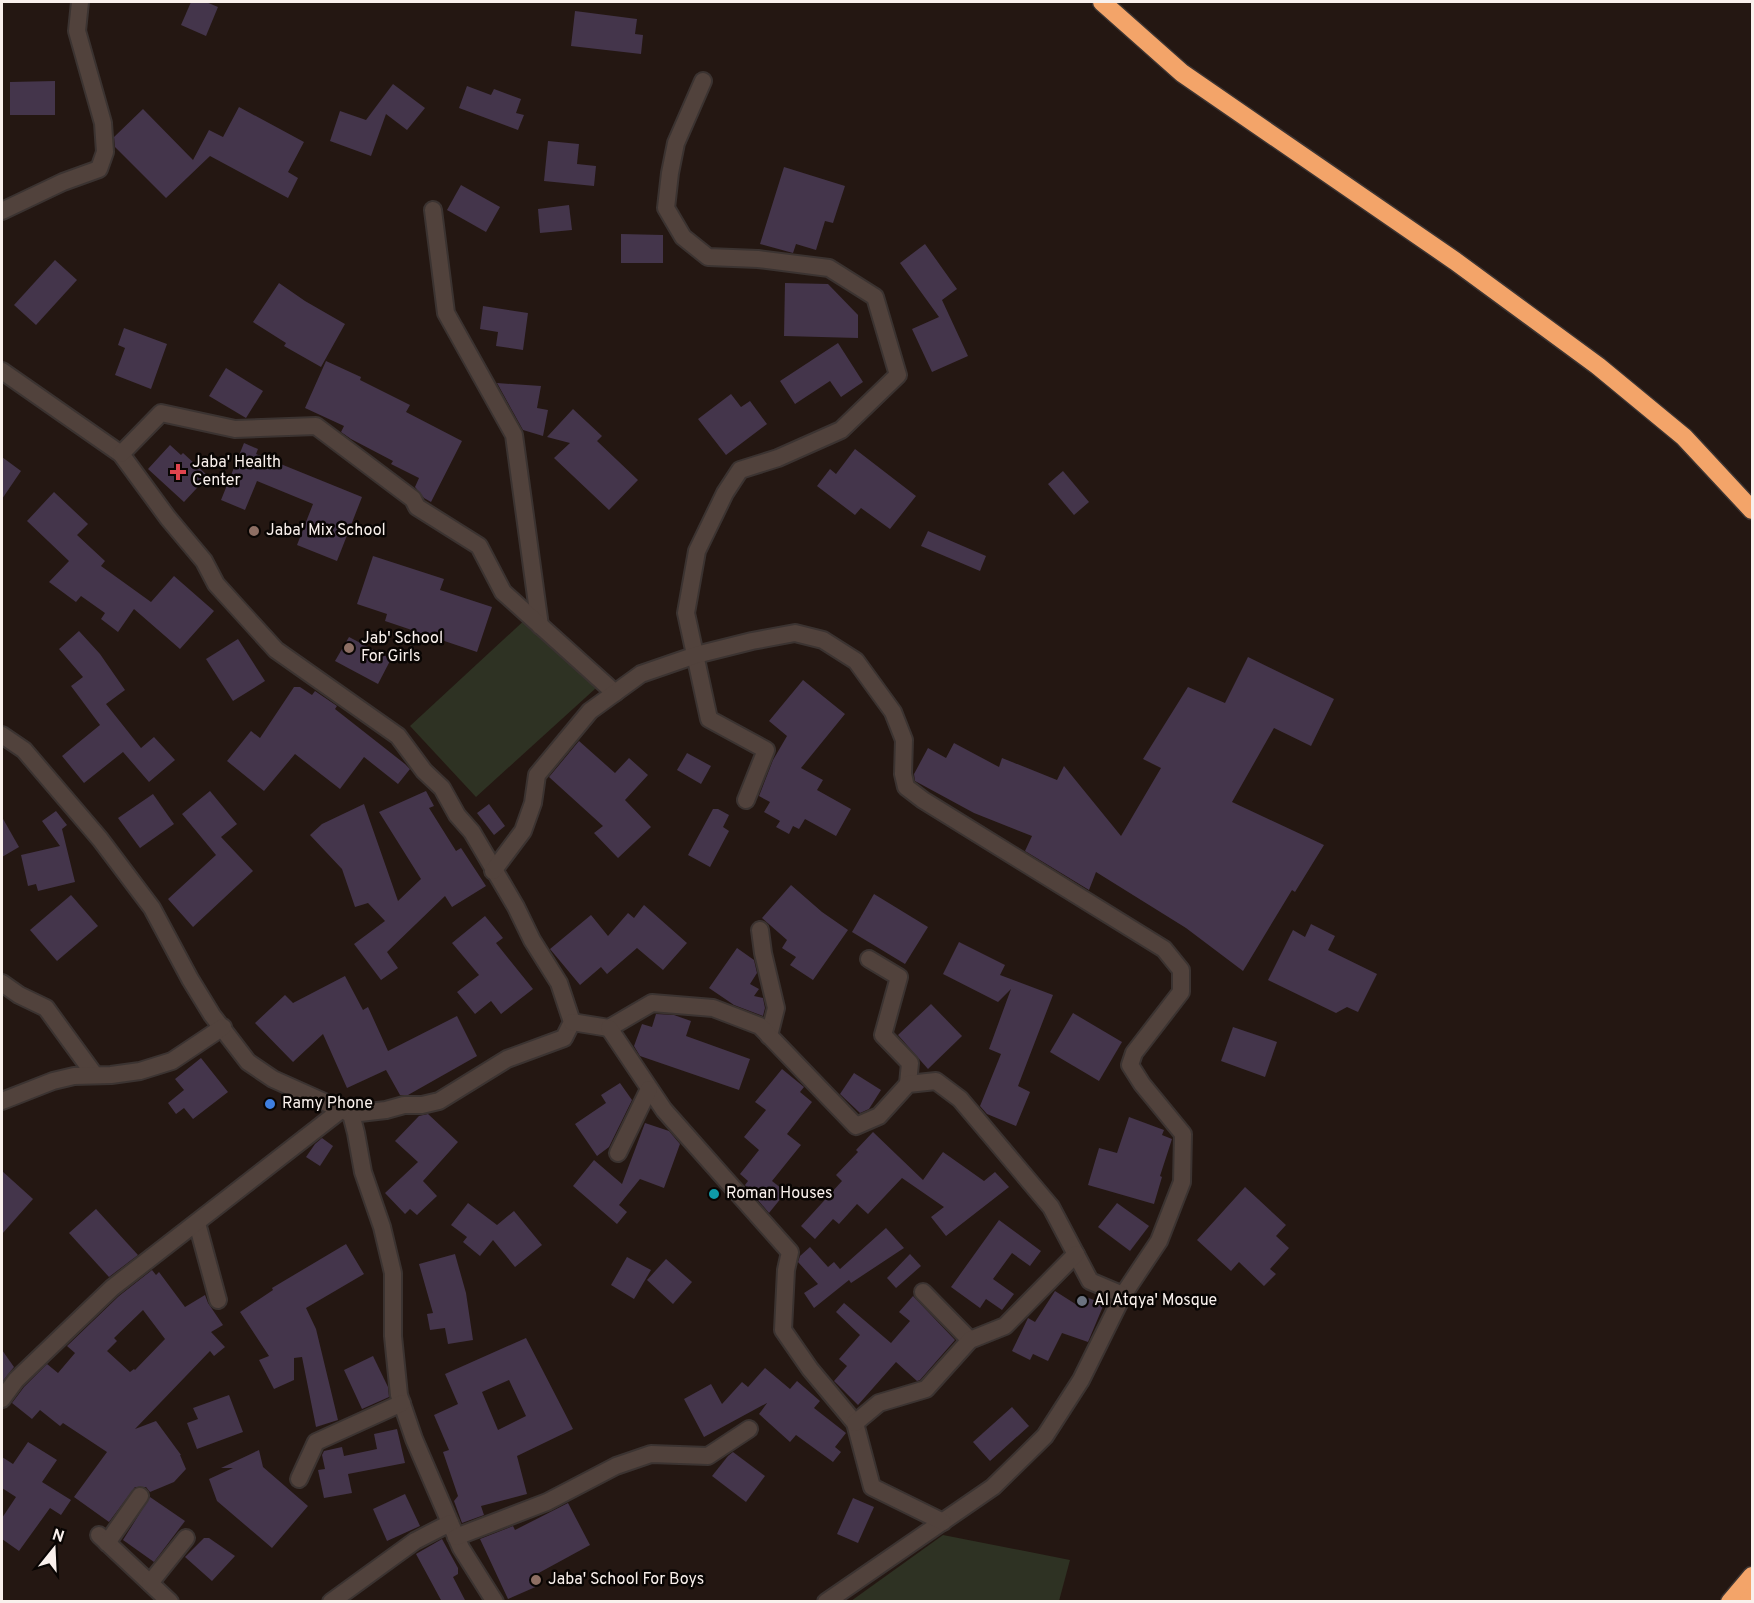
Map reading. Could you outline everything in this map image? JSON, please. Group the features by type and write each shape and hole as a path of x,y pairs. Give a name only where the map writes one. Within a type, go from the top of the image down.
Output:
{"highway":[{"path":"1102,2 1182,73 1455,261 1598,366 1684,437 1752,510"},
{"path":"1730,1602 1752,1576"},
{"path":"1748,1602 1752,1597"}],"street":[{"path":"2,211 63,182 99,169 105,152 103,123 77,31 80,2"},
{"path":"704,81 676,143 670,173 666,208 683,237 708,257 758,259 829,268 874,297 898,375 841,430 778,458 740,470 725,493 697,551 686,613 708,719 766,750 746,800"},
{"path":"433,210 446,313 514,435 540,626"},
{"path":"2,371 121,454 168,518 204,561 216,584 276,650 398,736 424,771 442,788 457,815 472,832 532,940 559,983 573,1022 564,1038 507,1059 439,1101 422,1106 346,1112 273,1079 248,1062 212,1015 190,980 152,908 100,839 24,750 2,735"},
{"path":"121,454 161,413 235,429 316,426 413,499 417,507 479,546 503,592 615,693"},
{"path":"493,871 523,831 533,803 537,775 590,711 641,674 696,655 752,640 795,633 823,640 856,661 893,712 904,740 903,774 906,787 1164,949 1181,970 1181,992 1134,1053 1130,1065 1142,1084 1183,1134 1182,1182 1159,1241 1123,1295 1081,1380 1045,1436 993,1487 826,1602"},
{"path":"760,930 776,1008 769,1036"},
{"path":"573,1022 609,1028 652,1003 713,1008 760,1026 856,1126 879,1116 908,1084 910,1063 882,1035 899,977 869,960"},
{"path":"2,983 19,995 45,1008 94,1074"},
{"path":"2,1101 53,1081 94,1074 111,1075 140,1071 172,1061 223,1027"},
{"path":"609,1028 664,1110 790,1252 786,1270 783,1330 810,1369 855,1423 872,1487 944,1522"},
{"path":"908,1084 936,1081 960,1099 1051,1207 1090,1281 1123,1295"},
{"path":"618,1153 649,1089"},
{"path":"2,1399 16,1380 112,1288 346,1112"},
{"path":"346,1112 356,1133 363,1172 382,1227 393,1272 393,1336 399,1395 414,1439 461,1548 495,1602"},
{"path":"197,1223 218,1300"},
{"path":"855,1423 879,1403 926,1389 970,1340 1005,1326 1076,1254"},
{"path":"923,1292 970,1340"},
{"path":"299,1479 316,1442 402,1403"},
{"path":"331,1602 416,1540 546,1502 607,1470 651,1454 708,1456 749,1429"},
{"path":"140,1496 103,1539 170,1602"},
{"path":"150,1583 186,1538"}],"green space":[{"path":"529,616 596,688 476,797 410,726"},
{"path":"943,1535 1070,1560 1059,1601 851,1601"}],"building":[{"path":"191,2 206,2 218,7 206,36 181,25"},
{"path":"575,11 637,19 635,34 643,35 641,54 571,46"},
{"path":"55,81 55,115 10,115 10,82"},
{"path":"393,84 425,108 407,130 386,114 371,156 330,141 340,111 366,120"},
{"path":"467,86 491,95 494,89 521,99 516,113 524,115 518,130 459,108"},
{"path":"239,107 304,142 288,172 298,178 288,198 210,156 166,198 115,147 114,137 143,109 193,160 209,130 223,137"},
{"path":"548,141 579,144 577,164 596,166 594,186 544,181"},
{"path":"784,167 845,186 833,223 825,221 816,250 796,244 793,253 760,244"},
{"path":"461,185 500,207 486,232 447,210"},
{"path":"569,205 572,230 540,233 538,209"},
{"path":"621,234 663,235 663,263 621,263"},
{"path":"925,244 957,289 942,300 968,356 932,372 912,329 939,317 900,263"},
{"path":"55,260 77,280 36,325 14,305"},
{"path":"279,283 345,324 321,367 284,346 286,343 253,322"},
{"path":"785,283 828,284 858,315 858,338 784,336"},
{"path":"483,306 528,313 523,350 496,346 498,332 480,329"},
{"path":"124,328 167,344 151,389 115,375 125,348 118,345"},
{"path":"838,343 863,382 841,397 830,381 795,404 780,381"},
{"path":"326,361 361,377 360,380 410,405 406,412 462,441 431,502 424,498 415,487 419,478 391,464 393,461 351,439 341,432 344,426 305,408"},
{"path":"226,368 263,391 246,418 209,396"},
{"path":"497,383 541,386 537,408 548,410 543,436 523,430"},
{"path":"731,394 741,407 750,401 767,424 726,455 698,419"},
{"path":"573,409 602,436 597,441 638,480 609,510 554,458 570,443 547,437"},
{"path":"244,443 258,449 256,454 362,497 337,561 297,545 313,504 257,481 245,510 221,500"},
{"name":"Jaba' Health Center","path":"170,445 181,455 183,453 208,476 184,502 148,469"},
{"path":"855,449 916,496 890,529 861,508 855,515 817,486 830,469 836,474"},
{"path":"2,457 21,471 2,499"},
{"path":"1063,471 1089,502 1074,515 1048,484"},
{"path":"54,492 88,524 77,535 105,561 101,566 151,602 174,576 214,611 180,649 134,609 118,632 101,619 105,613 81,596 76,602 49,582 69,561 27,521"},
{"path":"928,531 986,556 980,571 921,546"},
{"name":"Jab' School For Girls","path":"373,556 444,579 440,590 492,607 477,652 385,621 387,614 357,604"},
{"path":"79,631 100,654 125,690 106,704 141,748 154,737 175,760 149,782 123,752 84,783 62,756 100,725 71,686 83,677 59,649"},
{"name":"Jab' School For Girls","path":"349,637 391,659 378,684 335,661"},
{"path":"238,639 265,681 233,701 206,659"},
{"path":"1248,657 1334,699 1311,746 1274,728 1232,802 1324,845 1295,892 1292,890 1243,971 1186,928 1096,872 1089,890 1025,851 1032,836 974,813 915,781 914,774 928,748 946,758 954,743 999,767 1002,758 1057,780 1064,766 1121,836 1161,768 1143,759 1188,687 1225,703"},
{"path":"803,680 845,714 801,768 823,780 817,790 851,809 836,836 805,819 799,829 793,826 789,834 776,827 780,821 764,812 770,802 759,796 773,760 787,736 769,721"},
{"path":"294,687 300,687 312,695 315,691 337,706 335,709 405,764 410,769 398,784 364,757 340,789 295,754 264,791 227,761 251,731 260,738"},
{"path":"579,741 615,773 629,758 648,775 625,800 651,827 618,858 594,833 603,826 549,777"},
{"path":"687,753 711,766 701,784 677,770"},
{"path":"210,791 237,824 221,837 253,871 193,927 168,899 216,855 182,814"},
{"path":"426,791 434,806 429,808 456,851 461,848 486,886 452,907 445,896 387,952 398,968 381,980 354,944 385,921 368,903 355,907 342,869 310,835 322,824 364,804 398,901 421,879 379,812"},
{"path":"153,794 174,824 140,848 118,818"},
{"path":"489,804 505,826 494,835 477,813"},
{"path":"713,809 729,815 723,827 729,831 710,867 688,855"},
{"path":"56,811 67,825 62,829 75,882 38,891 36,884 28,886 21,855 60,846 42,821"},
{"path":"2,817 19,847 2,857"},
{"path":"791,885 822,912 848,930 813,980 790,965 796,957 782,948 787,940 762,918"},
{"path":"874,894 928,927 905,964 852,932"},
{"path":"71,895 98,926 57,961 30,930"},
{"path":"644,905 687,943 663,970 637,948 607,974 601,967 580,985 550,949 591,915 608,936 628,913 634,918"},
{"path":"485,916 503,938 496,943 533,989 501,1014 491,1001 475,1014 457,992 479,975 452,943"},
{"path":"1311,924 1335,936 1328,950 1377,974 1358,1012 1347,1007 1336,1013 1268,980 1293,930 1305,937"},
{"path":"959,942 1005,965 1000,975 1053,995 1018,1086 1030,1092 1016,1126 987,1114 980,1106 1001,1054 989,1049 1011,989 998,1002 943,974"},
{"path":"737,948 754,960 757,973 750,984 759,989 754,996 763,998 765,1008 763,1016 734,1005 709,988"},
{"path":"345,976 363,1010 368,1007 388,1051 457,1016 477,1056 408,1095 400,1095 386,1070 347,1088 323,1034 293,1062 255,1023 285,995 293,1003"},
{"path":"931,1004 962,1036 928,1069 898,1035"},
{"path":"1073,1013 1122,1042 1099,1081 1050,1052"},
{"path":"656,1014 674,1015 691,1021 686,1036 750,1059 739,1090 640,1056 634,1046 642,1024 652,1027"},
{"path":"1233,1027 1277,1042 1265,1077 1221,1061"},
{"path":"201,1058 228,1092 193,1119 184,1108 176,1114 168,1103 184,1090 175,1079"},
{"path":"782,1069 804,1087 800,1092 812,1102 787,1134 801,1145 772,1181 786,1192 769,1213 745,1185 748,1181 740,1174 759,1150 744,1137 766,1110 755,1102"},
{"path":"854,1073 881,1090 869,1109 860,1113 840,1094"},
{"path":"620,1083 632,1100 609,1147 597,1156 575,1124 606,1103 601,1095"},
{"path":"428,1114 458,1142 423,1181 437,1196 417,1215 410,1209 405,1214 385,1193 418,1162 395,1141 419,1116"},
{"path":"1129,1117 1164,1130 1162,1135 1172,1139 1154,1204 1088,1185 1099,1148 1117,1153"},
{"path":"645,1123 669,1131 680,1144 664,1188 640,1179 619,1205 627,1212 617,1224 573,1186 594,1160 622,1184"},
{"path":"873,1132 923,1180 943,1152 984,1181 995,1172 1009,1187 946,1236 931,1217 944,1207 902,1178 868,1214 857,1204 839,1224 833,1219 815,1239 801,1226 842,1181 836,1175"},
{"path":"322,1138 333,1146 320,1166 306,1157"},
{"path":"2,1171 33,1199 2,1234"},
{"path":"1245,1187 1286,1225 1276,1236 1289,1248 1270,1269 1276,1274 1264,1286 1239,1262 1231,1271 1197,1240"},
{"path":"468,1203 497,1225 514,1211 542,1245 515,1267 493,1240 480,1256 463,1242 467,1237 451,1225"},
{"path":"1117,1203 1149,1226 1130,1251 1098,1227"},
{"path":"96,1209 138,1255 109,1277 69,1233"},
{"path":"999,1220 1041,1251 1030,1266 1012,1253 993,1279 1014,1294 1002,1310 986,1299 980,1308 951,1287"},
{"path":"886,1228 904,1248 851,1283 849,1280 814,1308 804,1293 818,1284 798,1262 800,1256 810,1247 828,1267 834,1262 840,1269"},
{"path":"346,1244 364,1274 306,1308 316,1329 338,1420 316,1427 302,1357 294,1358 294,1380 274,1389 259,1360 269,1356 240,1312 273,1290 272,1288"},
{"path":"455,1254 466,1293 473,1340 448,1344 445,1328 430,1330 427,1314 433,1313 419,1264"},
{"path":"910,1254 921,1266 896,1288 887,1278"},
{"path":"627,1257 651,1270 634,1299 611,1285"},
{"path":"666,1259 692,1282 673,1304 647,1280"},
{"path":"152,1270 156,1275 159,1272 185,1307 205,1295 223,1325 211,1332 225,1347 214,1356 210,1351 135,1429 156,1421 181,1455 186,1469 174,1482 150,1492 146,1487 135,1487 109,1522 74,1497 107,1452 63,1423 60,1426 40,1410 32,1419 12,1403 47,1364 58,1373 75,1353 67,1346 119,1296","holes":["143,1310 165,1339 135,1370 130,1372 107,1351 117,1341 114,1338"]},
{"path":"1055,1291 1077,1305 1081,1295 1104,1304 1088,1342 1062,1333 1048,1361 1033,1354 1030,1360 1012,1351 1028,1318 1035,1322"},
{"path":"913,1296 955,1340 920,1380 917,1381 896,1362 858,1405 834,1381 847,1366 839,1359 860,1335 836,1312 844,1303 891,1343 910,1321 899,1312"},
{"path":"526,1338 573,1429 517,1456 527,1494 481,1506 484,1515 462,1523 454,1501 458,1496 443,1452 449,1450 434,1415 458,1404 445,1374","holes":["509,1380 526,1416 498,1430 482,1392"]},
{"path":"2,1350 14,1367 2,1382"},
{"path":"373,1356 388,1387 389,1397 362,1409 344,1370"},
{"path":"765,1368 790,1389 797,1381 820,1401 814,1408 846,1433 835,1447 841,1452 833,1462 796,1435 790,1442 759,1414 767,1403 704,1437 684,1399 711,1384 722,1404 742,1382 748,1387"},
{"path":"229,1395 243,1432 197,1449 187,1423 198,1419 193,1408"},
{"path":"1012,1407 1029,1426 990,1461 973,1442"},
{"path":"397,1429 405,1463 348,1474 352,1493 324,1498 318,1470 325,1469 322,1455 324,1451 342,1447 344,1456 377,1449 374,1434"},
{"path":"28,1442 57,1460 42,1482 71,1500 61,1515 50,1508 19,1551 2,1539 2,1518 16,1497 2,1488 2,1457 13,1464"},
{"path":"259,1450 263,1467 308,1506 272,1548 217,1501 209,1479 233,1468 221,1468"},
{"path":"733,1452 765,1476 746,1502 712,1476"},
{"path":"405,1494 420,1526 387,1541 373,1509"},
{"path":"150,1497 185,1521 154,1562 123,1540"},
{"path":"853,1498 874,1507 858,1543 837,1534"},
{"path":"568,1503 590,1545 535,1575 540,1585 508,1599 480,1539 513,1526 515,1530"},
{"path":"204,1538 209,1538 235,1556 212,1581 185,1557"},
{"path":"442,1539 458,1568 458,1574 453,1577 466,1602 442,1602 416,1554"}],"place":[{"name":"Jaba' Health Center","path":"178,472"},
{"name":"Jaba' Mix School","path":"254,531"},
{"name":"Jab' School For Girls","path":"349,648"},
{"name":"Ramy Phone","path":"270,1104"},
{"name":"Roman Houses","path":"714,1194"},
{"name":"Al Atqya' Mosque","path":"1082,1301"},
{"name":"Jaba' School For Boys","path":"536,1580"}]}
